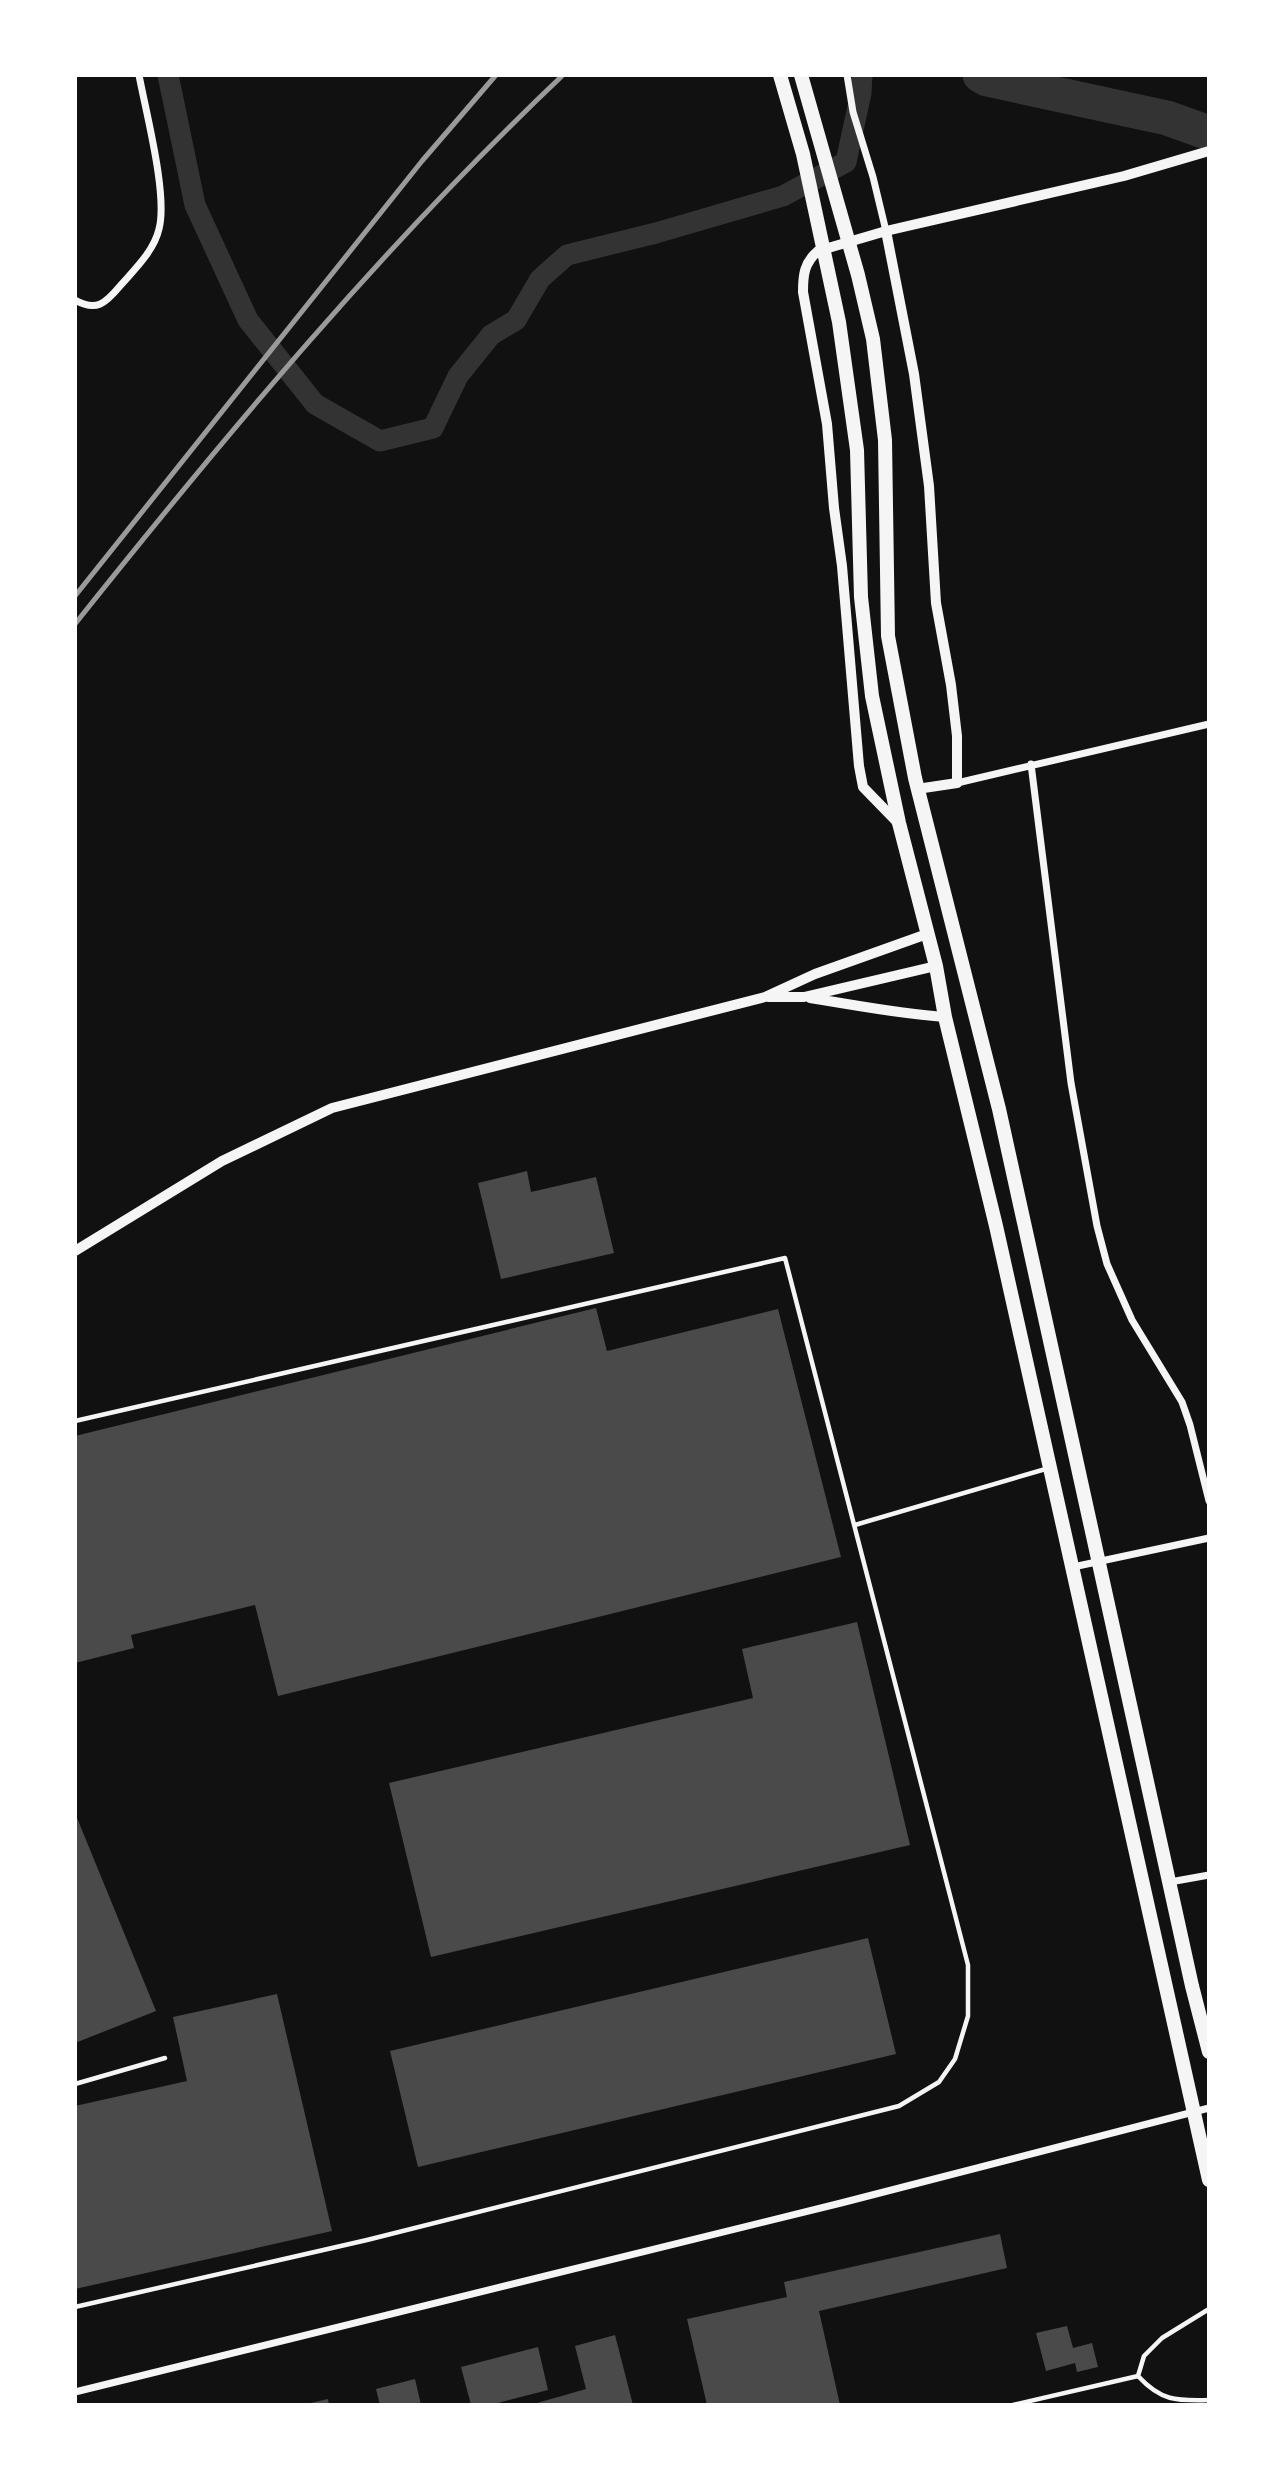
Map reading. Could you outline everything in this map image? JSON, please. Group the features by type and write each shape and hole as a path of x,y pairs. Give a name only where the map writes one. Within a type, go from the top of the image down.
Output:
{"main road":[{"path":"780,75 803,155 839,322 857,450 861,597 870,684 899,823 936,966 945,1017 996,1226 1209,2180"},
{"path":"801,75 873,339 885,440 888,636 917,789 999,1110 1192,1986 1209,2052"}],"street":[{"path":"75,300 86,306 97,307 113,295 143,260 159,231 162,204 138,75"},
{"path":"847,75 853,113 886,231 914,374 929,486 936,603 957,736 957,782"},
{"path":"899,823 863,787 859,766 827,424 803,292 803,273 818,251 886,231 1124,176 1209,151"},
{"path":"917,789 1209,724"},
{"path":"1031,764 1071,1083 1097,1226 1107,1264 1132,1320 1182,1402 1193,1434 1209,1501"},
{"path":"75,1251 222,1161 332,1108 765,997 815,974 927,934"},
{"path":"804,997 936,966"},
{"path":"765,997 804,997 902,1015 945,1017"},
{"path":"1073,1567 1209,1538"},
{"path":"1170,1882 1209,1875"},
{"path":"75,2392 841,2203 1209,2108"}],"lane":[{"path":"75,1421 785,1258 968,1965 968,2016 955,2059 939,2082 899,2106 367,2241 75,2307"},
{"path":"855,1525 1049,1468"},
{"path":"75,2084 165,2058"},
{"path":"1138,2376 1144,2356 1162,2338 1209,2309"},
{"path":"1138,2376 1152,2390 1176,2401 1209,2400"},
{"path":"1013,2405 1138,2376"}],"building":[{"path":"527,1171 531,1192 596,1177 614,1253 501,1279 478,1183"},
{"path":"596,1308 607,1351 778,1309 841,1557 278,1696 255,1605 131,1635 134,1648 75,1663 75,1436"},
{"path":"857,1622 910,1845 431,1957 389,1783 753,1698 742,1649"},
{"path":"75,1813 156,2011 75,2043"},
{"path":"868,1938 896,2054 418,2167 390,2051"},
{"path":"277,1994 332,2231 75,2289 75,2106 187,2081 173,2017"},
{"path":"1000,2234 1007,2268 819,2311 840,2405 707,2405 687,2319 787,2297 784,2282"},
{"path":"1067,2326 1073,2348 1092,2343 1098,2367 1077,2372 1075,2363 1046,2371 1036,2333"},
{"path":"615,2335 633,2405 530,2405 586,2389 575,2346"},
{"path":"538,2347 548,2390 490,2405 471,2405 461,2367"},
{"path":"415,2379 421,2405 380,2405 376,2389"},
{"path":"328,2399 329,2405 306,2405 306,2404"}],"waterway":[{"path":"168,75 195,205 248,320 315,404 380,441 433,428 458,376 491,335 516,320 540,279 567,255 656,233 783,196 846,162 861,93 862,75"},
{"path":"980,75 987,79 1167,118 1209,133"}],"railway":[{"path":"75,596 422,161 496,75"},
{"path":"75,624 250,410 371,272 497,139 563,75"}]}
